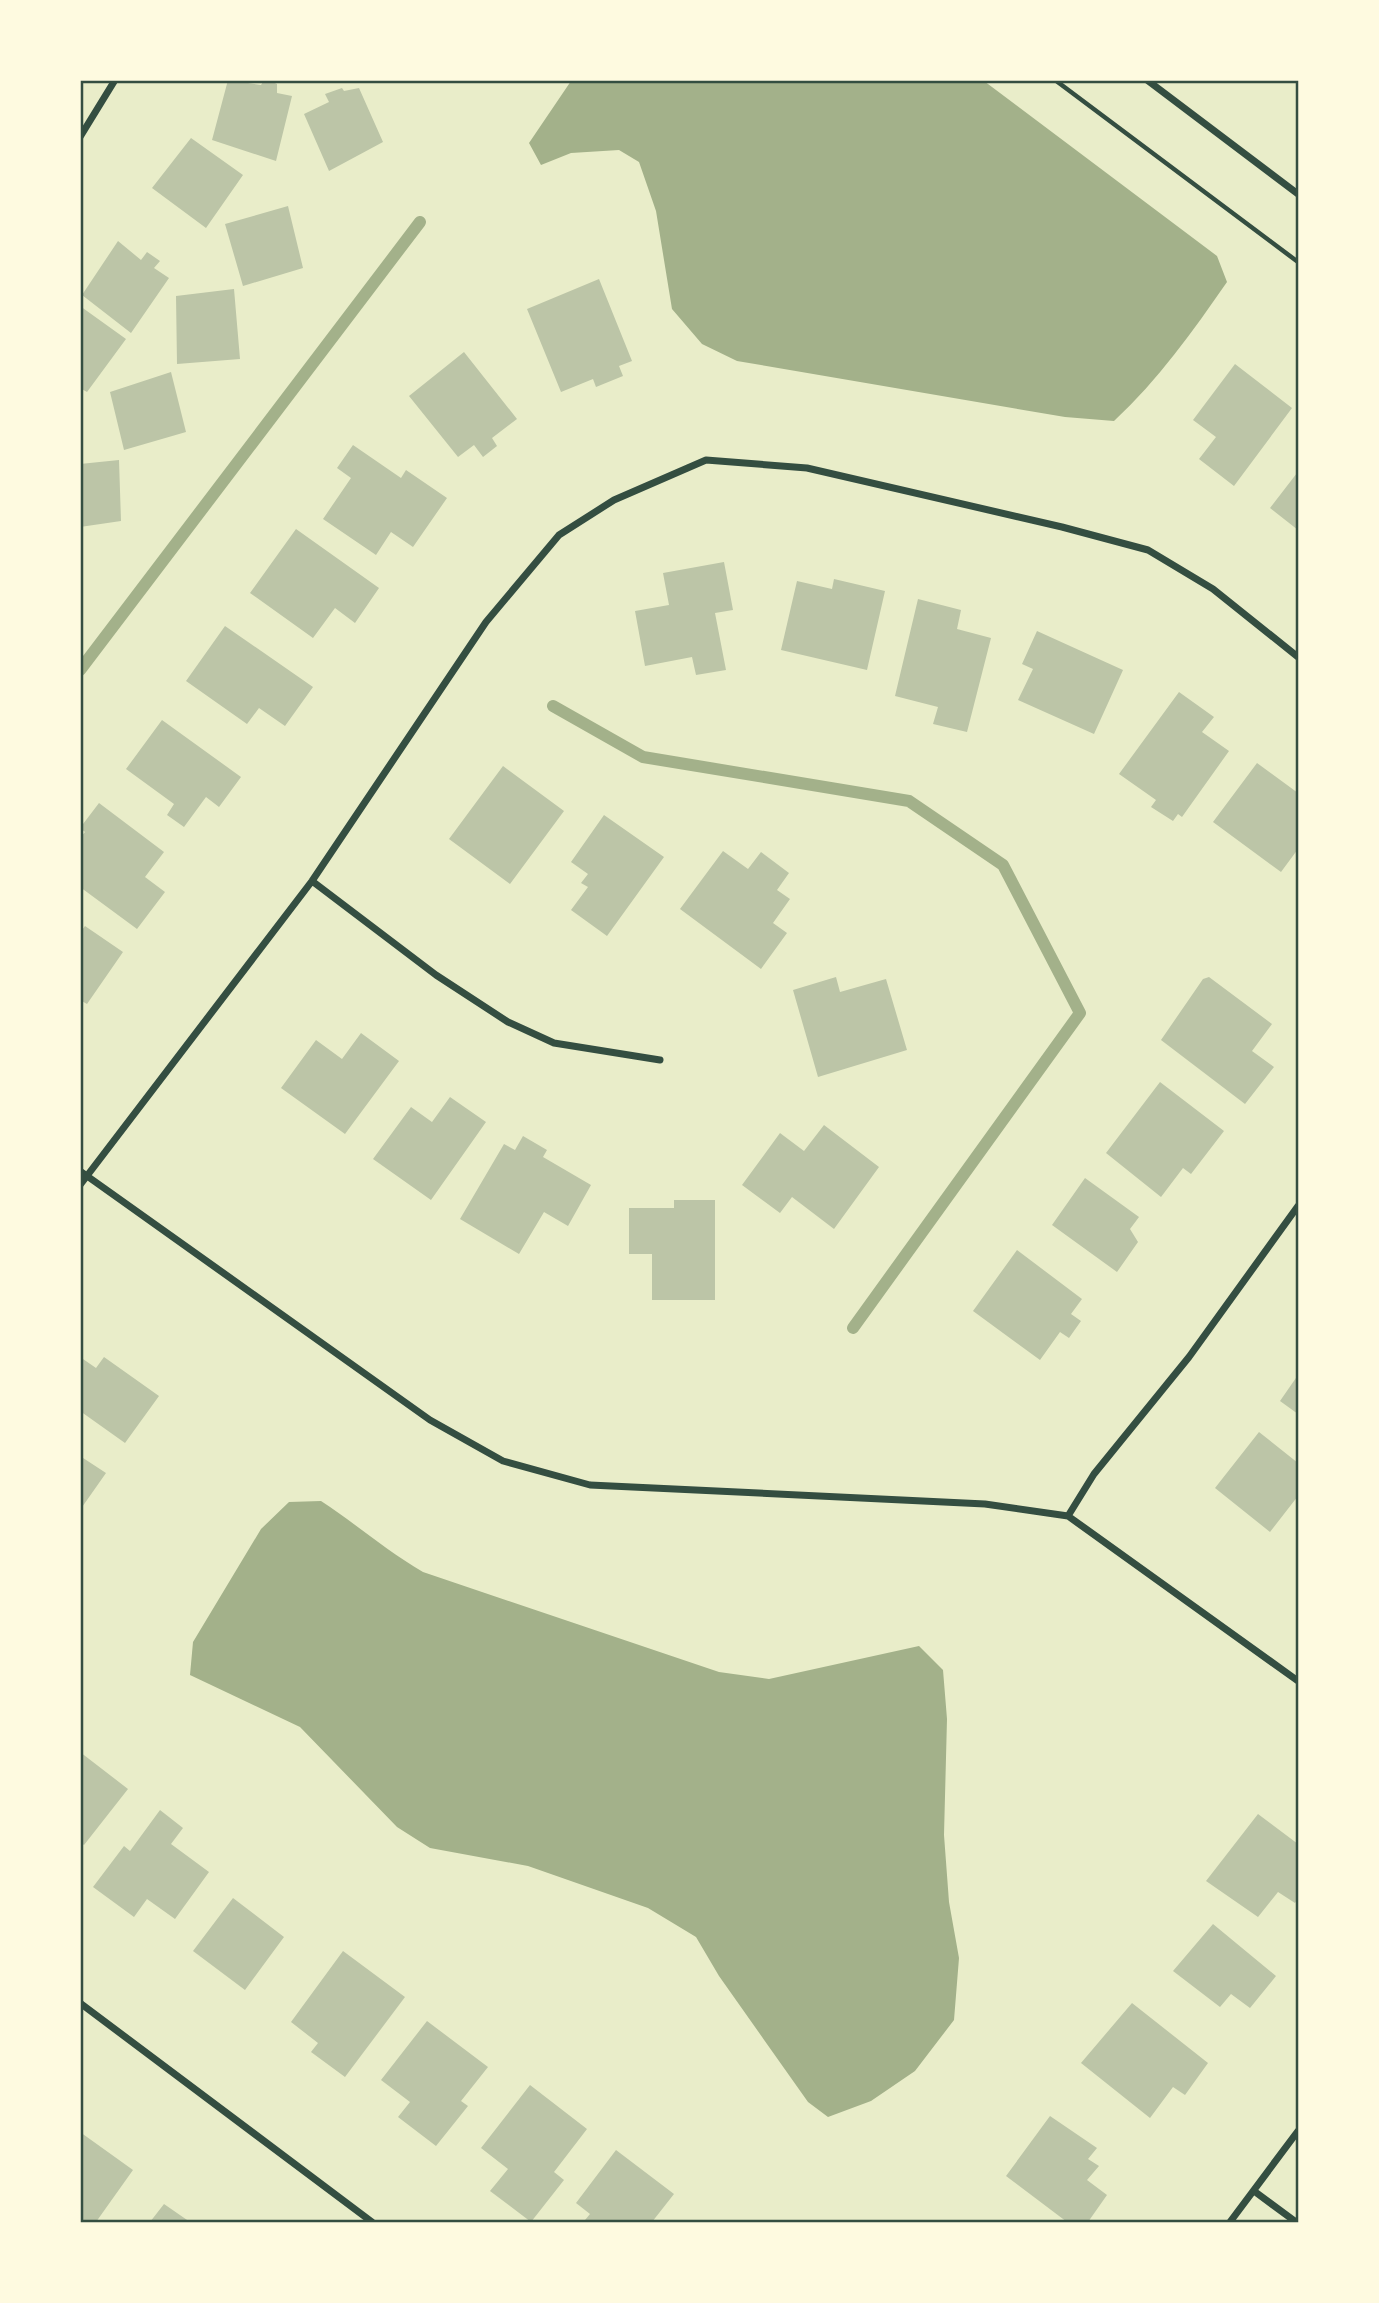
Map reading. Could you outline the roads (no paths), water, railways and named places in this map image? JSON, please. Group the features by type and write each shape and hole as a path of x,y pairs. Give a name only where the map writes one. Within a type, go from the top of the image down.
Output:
{"street":[{"path":"80,137 115,80"},
{"path":"1147,80 1298,194"},
{"path":"80,1185 84,1173 312,881 486,622 559,535 614,500 706,460 807,468 1062,527 1148,550 1213,589 1298,657"},
{"path":"312,881 436,975 508,1022 554,1043 660,1060"},
{"path":"84,1173 430,1420 503,1461 590,1485 985,1504 1068,1516 1298,1681"},
{"path":"1068,1516 1094,1474 1188,1357 1298,1206"},
{"path":"80,2003 372,2222"},
{"path":"1230,2222 1298,2131"},
{"path":"1254,2191 1296,2222"}],"waterway":[{"path":"80,670 420,222"},
{"path":"553,706 643,757 909,801 1003,865 1080,1013 853,1328"}]}
